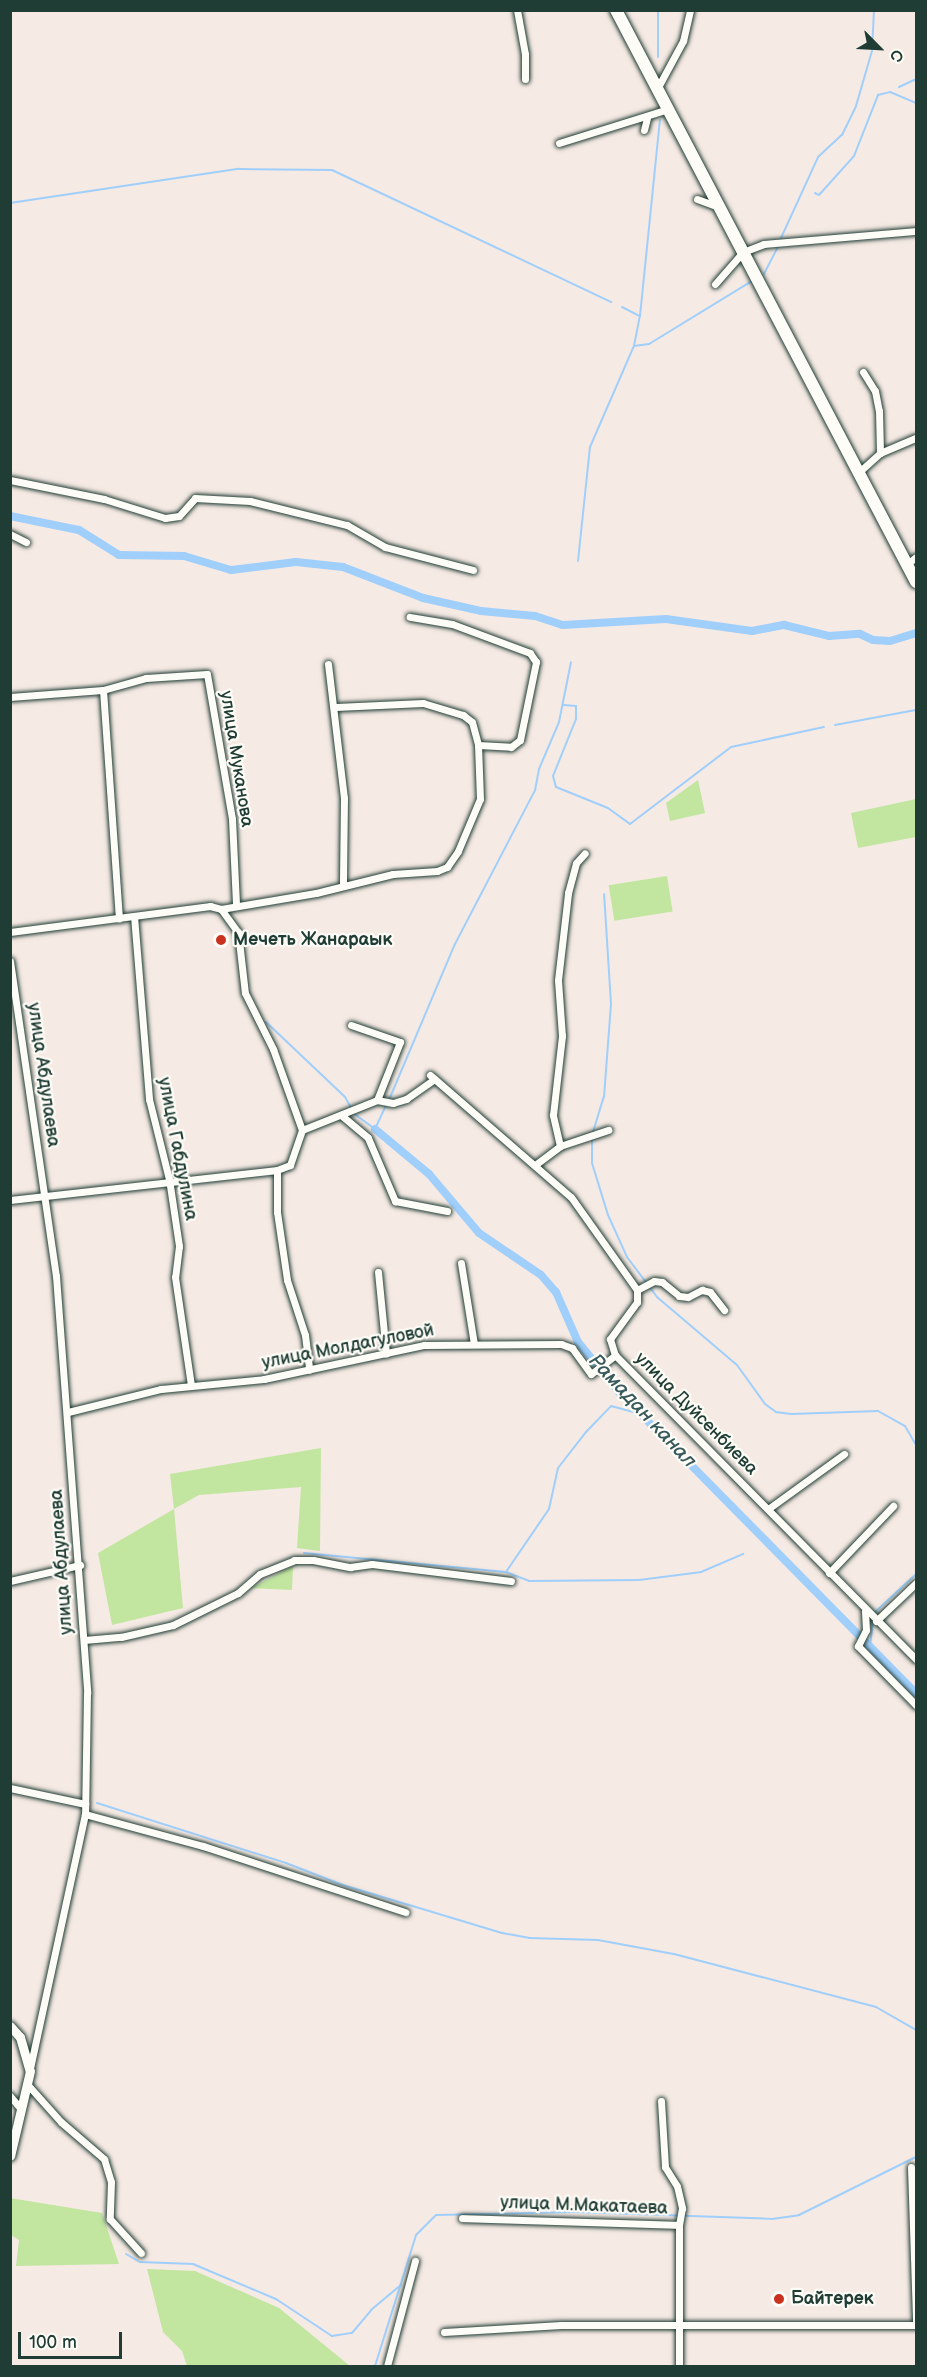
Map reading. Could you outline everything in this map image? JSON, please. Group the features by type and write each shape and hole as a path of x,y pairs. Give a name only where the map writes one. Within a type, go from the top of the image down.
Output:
{"highway":[{"path":"616,10 859,472 912,560 916,582"}],"main road":[{"path":"10,2026 20,2037 30,2071"},
{"name":"улица Абдулаева","path":"10,2156 30,2071"}],"street":[{"path":"517,10 525,54 525,79"},
{"path":"657,88 683,41 690,10"},
{"path":"559,143 647,118 668,109"},
{"path":"644,130 647,118"},
{"path":"697,198 719,207"},
{"path":"715,284 743,252 771,243 916,231"},
{"path":"863,372 875,391 879,411 880,453"},
{"path":"859,472 880,453 916,438"},
{"path":"10,480 104,499 165,518 179,516 195,498 250,501 347,525 385,548 473,570"},
{"path":"10,534 26,542"},
{"path":"410,617 453,624 530,653 536,662 520,740 512,747 478,745"},
{"path":"328,664 336,707 344,798 344,886"},
{"name":"улица Муканова","path":"10,697 103,690 146,678 207,674 232,819 236,905"},
{"path":"103,690 119,918"},
{"path":"10,932 210,906 221,909 447,867 480,799 478,745 472,722 463,716 423,704 336,707"},
{"path":"560,1146 553,1115 562,1036 558,980 568,893 576,864 585,853"},
{"path":"10,1200 169,1179 277,1170 290,1165 302,1130 273,1049 245,993 238,932 221,909"},
{"name":"улица Габдулина","path":"134,916 149,1099 169,1179 179,1245 176,1277 191,1386"},
{"name":"улица Абдулаева","path":"10,961 56,1276 84,1640 85,1814 30,2071"},
{"path":"351,1025 400,1041 377,1100"},
{"path":"302,1130 377,1100 393,1103 406,1099 432,1077 572,1197 637,1290 654,1281 662,1282 679,1296 702,1290 710,1292 724,1310"},
{"path":"341,1114 368,1138 395,1201 447,1211"},
{"path":"535,1165 560,1146 608,1130"},
{"path":"277,1170 277,1212 287,1280 305,1335 309,1370"},
{"path":"461,1263 474,1344"},
{"path":"378,1272 386,1354"},
{"name":"улица Дуйсенбиева","path":"637,1290 637,1302 610,1339 615,1355 768,1509 865,1611 916,1659"},
{"name":"улица Молдагуловой","path":"68,1412 161,1389 309,1370 424,1345 561,1344 572,1348 591,1374 615,1355"},
{"path":"768,1509 844,1454"},
{"path":"829,1573 893,1506"},
{"path":"84,1640 121,1637 173,1624 238,1593 260,1574 294,1560 313,1560 350,1567 372,1564 511,1581"},
{"path":"10,1581 80,1565"},
{"path":"876,1621 916,1583"},
{"path":"865,1611 866,1630 858,1646 916,1705"},
{"path":"10,1788 85,1804"},
{"path":"85,1814 203,1846 405,1912"},
{"path":"27,2084 60,2122 104,2159 110,2170 110,2219 141,2253"},
{"path":"10,2096 21,2109"},
{"path":"661,2101 665,2168 677,2186 682,2208 679,2225"},
{"path":"444,2332 679,2323 916,2323 911,2167"},
{"name":"улица М.Макатаева","path":"462,2218 679,2225 679,2367"},
{"path":"387,2367 415,2261"}],"green space":[{"path":"698,780 705,813 670,821 666,803"},
{"path":"916,799 916,837 858,848 851,813"},
{"path":"667,876 673,912 614,921 609,885"},
{"path":"321,1448 320,1551 297,1548 301,1487 199,1495 174,1509 170,1474"},
{"path":"174,1509 183,1608 112,1625 98,1553"},
{"path":"293,1566 292,1590 251,1588"},
{"path":"10,2198 102,2213 119,2264 16,2266 19,2240 11,2235"},
{"path":"147,2269 195,2271 279,2308 350,2366 187,2366 182,2351 163,2332"}],"waterway":[{"path":"658,10 658,57"},
{"path":"781,238 818,157 842,135 856,106 872,51 874,10"},
{"path":"899,87 916,79"},
{"path":"815,193 819,195 854,156 878,95 890,92 916,103"},
{"path":"578,561 590,447 634,346 640,316 660,120"},
{"path":"10,203 238,169 332,170 611,302"},
{"path":"764,274 778,246"},
{"path":"634,346 649,344 752,281"},
{"path":"622,307 640,316"},
{"path":"10,516 79,530 119,555 184,556 231,570 296,562 343,567 423,598 481,611 535,616 563,625 666,619 752,631 784,625 829,636 860,634 873,640 890,641 916,633"},
{"path":"389,1100 455,944 535,790 539,769 559,722 571,662"},
{"path":"564,705 576,706 576,719 553,776 556,787 608,808 630,824 731,747 824,727"},
{"path":"835,725 916,710"},
{"path":"593,1132 604,1097 611,1004 604,894"},
{"path":"266,1022 345,1097 351,1108"},
{"name":"Рамадан канал","path":"353,1113 375,1129 386,1105"},
{"name":"Рамадан канал","path":"375,1129 429,1174 479,1233 541,1275 556,1292 578,1342 619,1392 916,1693"},
{"path":"592,1137 592,1163 608,1215 627,1257 657,1297 737,1365 765,1404 776,1412 791,1414 878,1411 905,1426 916,1445"},
{"path":"304,1553 506,1572 549,1509 558,1468 586,1432 611,1406 641,1414"},
{"path":"506,1572 529,1581 639,1580 701,1572 743,1554"},
{"path":"874,1613 916,1574"},
{"path":"870,1646 873,1622"},
{"path":"97,1803 286,1863 343,1885 502,1933 529,1938 598,1940 674,1954 876,2007 916,2030"},
{"path":"375,2366 416,2235 436,2215 575,2212 772,2219 799,2215 916,2157"},
{"path":"126,2254 140,2262 193,2264 276,2299 332,2336 352,2333 371,2310 401,2285"}],"place":[{"name":"Мечеть Жанараык","path":"221,940"},
{"name":"Байтерек","path":"779,2299"}]}
